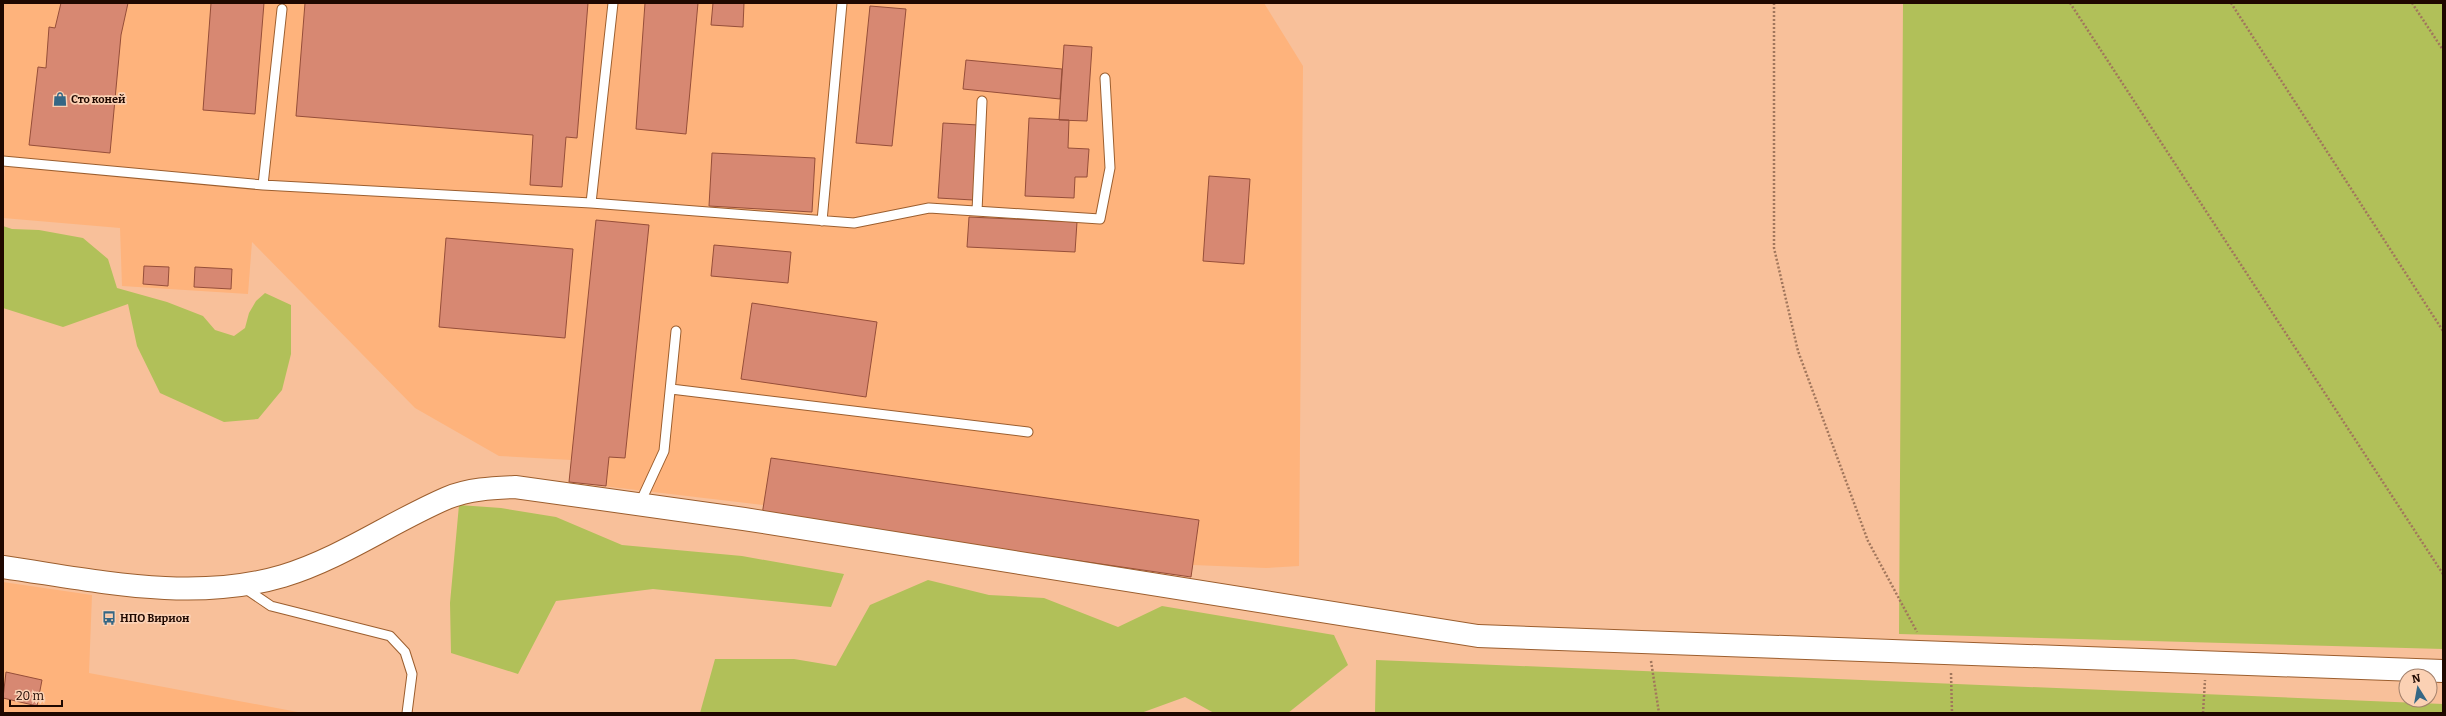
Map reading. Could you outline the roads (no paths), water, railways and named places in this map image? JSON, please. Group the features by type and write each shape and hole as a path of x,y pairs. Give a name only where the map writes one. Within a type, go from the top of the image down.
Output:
{"street":[{"path":"3,567 112,583 186,588 240,585 282,576 335,556 447,498 483,488 515,487 752,521 1434,631 1478,636 2207,664 2443,671"}],"lane":[{"path":"591,203 613,3"},
{"path":"822,221 842,3"},
{"path":"263,184 282,9"},
{"path":"3,162 263,184 591,203 854,223 929,208 1100,219 1110,168 1104,78"},
{"path":"977,211 982,101"},
{"path":"639,506 664,451 676,332"},
{"path":"670,388 1028,432"},
{"path":"240,585 271,606 390,636 405,652 412,674 407,713"}],"place":[{"name":"Сто коней","path":"60,99"},
{"name":"НПО Вирион","path":"109,618"}]}
